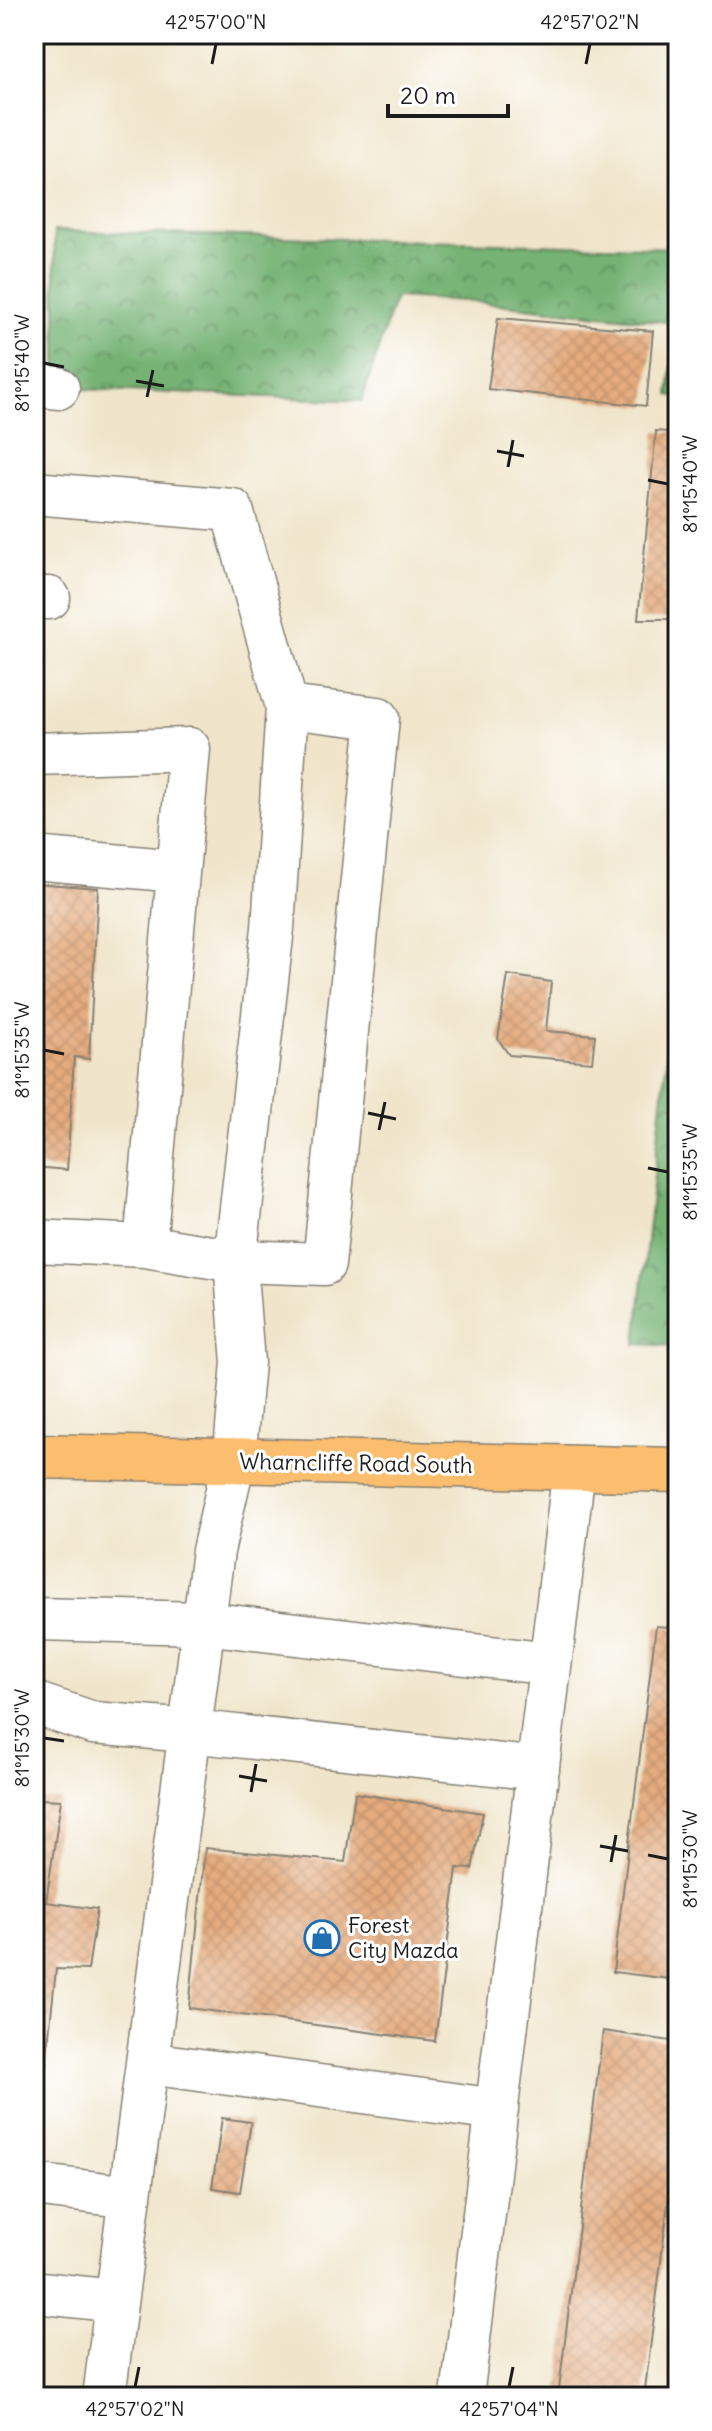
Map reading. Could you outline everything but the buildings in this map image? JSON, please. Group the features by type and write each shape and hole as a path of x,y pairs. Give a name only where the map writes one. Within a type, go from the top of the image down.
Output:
{"main road":[{"name":"Wharncliffe Road South","path":"34,1456 678,1470"}],"lane":[{"path":"34,493 232,510 287,707 273,928 235,1261 243,1363 234,1460 213,1551 104,2397"},
{"path":"34,1241 145,1246 235,1261 324,1264 378,718 287,707"},
{"path":"34,754 189,749 145,1246"},
{"path":"34,858 178,871"},
{"path":"462,2397 574,1468"},
{"path":"34,1619 204,1623 550,1664"},
{"path":"34,1703 93,1723 538,1769"},
{"path":"148,2063 497,2110"},
{"path":"34,2185 130,2197"},
{"path":"34,2292 116,2301"}],"green space":[{"path":"54,231 678,248 678,397 669,395 676,323 467,301 395,297 362,401 58,388"},
{"path":"678,952 678,1346 636,1344"}],"place":[{"name":"Forest City Mazda","path":"322,1938"}]}
